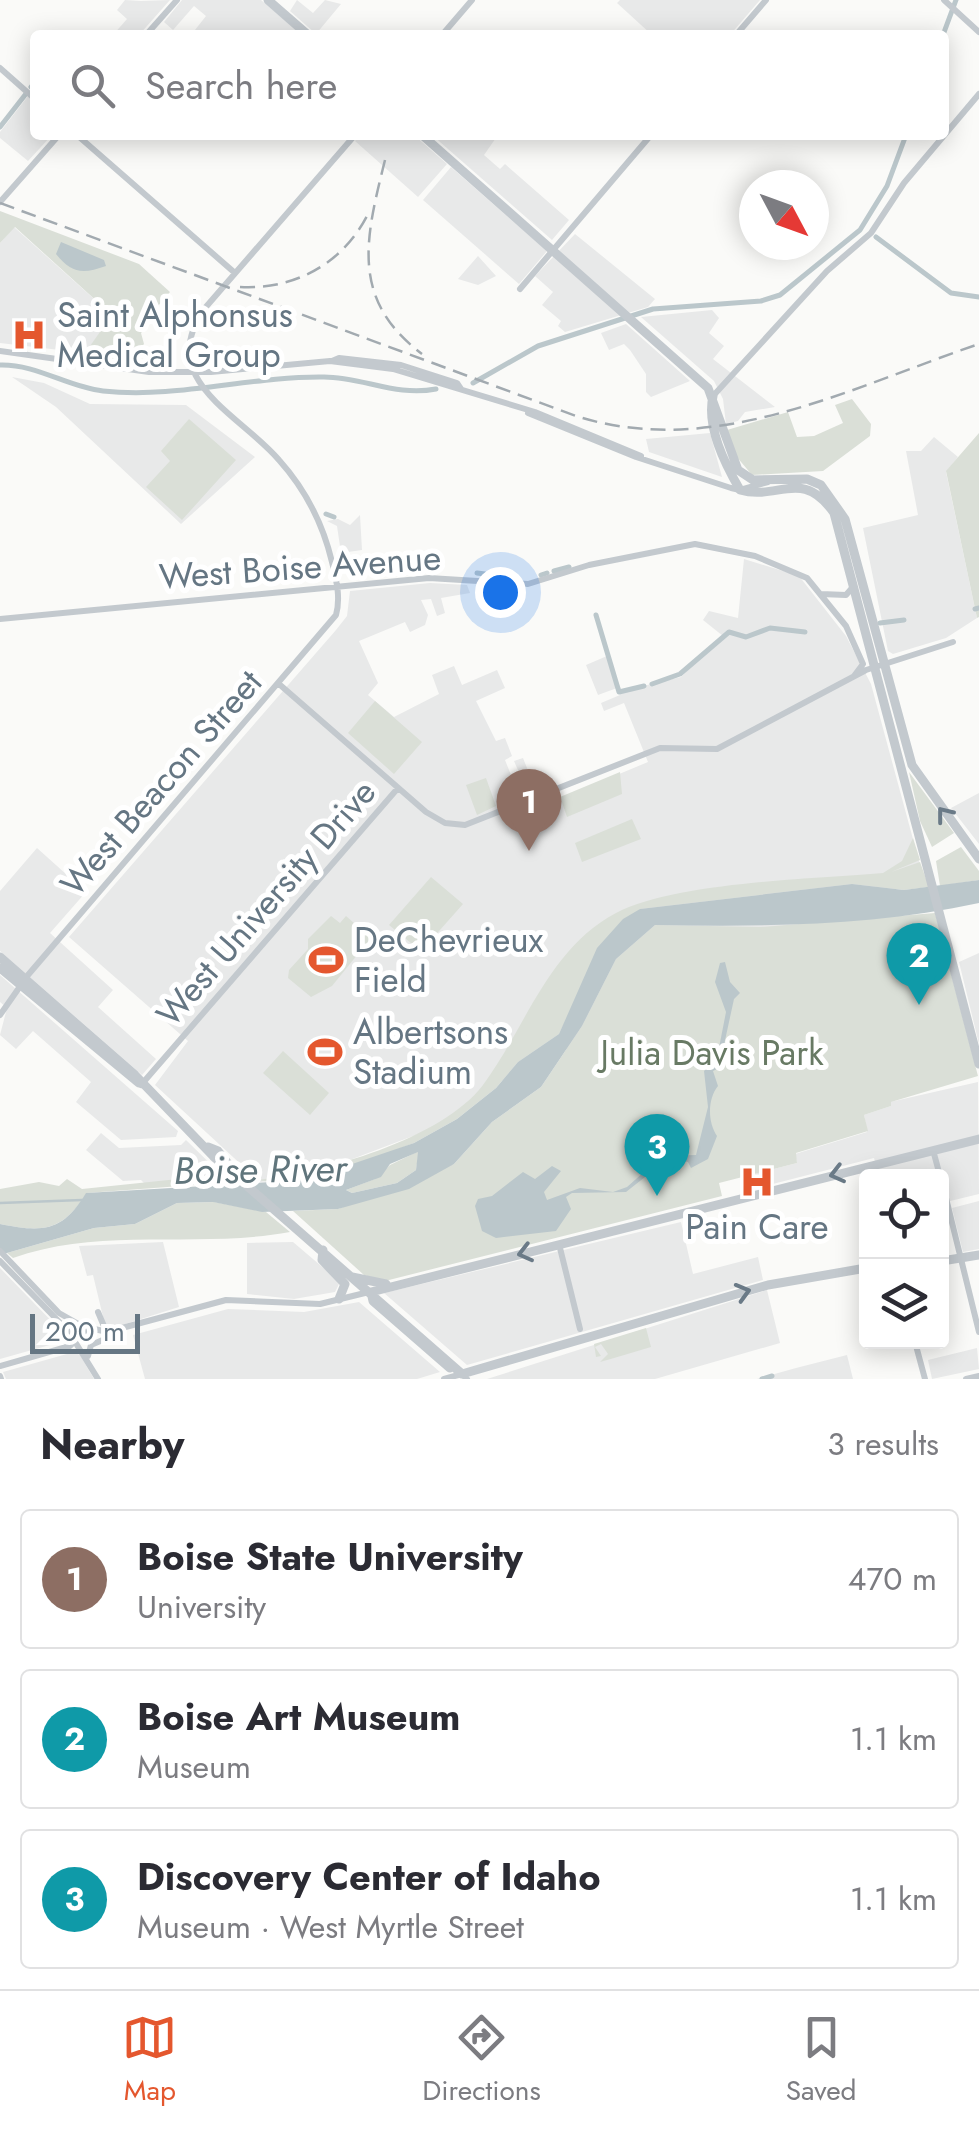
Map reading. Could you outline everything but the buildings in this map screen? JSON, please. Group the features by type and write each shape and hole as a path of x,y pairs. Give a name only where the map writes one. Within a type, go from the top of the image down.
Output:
{"main road":[{"path":"268,0 302,30"},
{"path":"428,140 630,317 713,396 726,447 738,470 753,480 770,482 807,478 821,485 840,506 930,872 974,1021 979,1064"},
{"path":"713,396 711,407 718,443 740,490 758,493 800,487 820,496 834,512 860,607 912,765 979,859"},
{"path":"0,957 22,982 208,1147 218,1151 234,1171 370,1292 373,1301 464,1376 582,1334 768,1285 859,1269"},
{"path":"0,968 22,982"},
{"path":"878,1169 979,1139"},
{"path":"370,1292 859,1174"},
{"path":"322,1250 322,1260 345,1284 339,1300"},
{"path":"949,1260 979,1255"},
{"path":"352,1276 396,1285"},
{"path":"479,1379 494,1364"}],"street":[{"path":"150,30 177,0"},
{"path":"446,30 472,0"},
{"path":"740,30 766,0"},
{"path":"950,6 979,32"},
{"path":"0,68 30,95"},
{"path":"949,130 979,94"},
{"path":"0,202 54,140"},
{"path":"83,140 236,273"},
{"path":"337,585 319,522 299,486 264,444 203,389 193,373 190,341 196,321 351,140"},
{"path":"520,289 647,140"},
{"path":"713,396 827,270 871,233 904,183 940,140"},
{"path":"0,350 130,370 193,373 330,362 393,369 528,413 716,483 740,490 770,482"},
{"path":"716,483 730,472"},
{"name":"West Boise Avenue","path":"0,619 429,578 528,584 589,565 695,544 721,547 790,567 823,596 858,647 881,665"},
{"path":"823,596 846,596 854,582"},
{"name":"West Beacon Street","path":"1,1009 334,620 337,585"},
{"path":"823,596 860,607"},
{"name":"West University Drive","path":"140,1084 398,788 440,821 474,824 660,748 717,748 854,676 953,642"},
{"path":"854,676 864,664 858,647"},
{"path":"279,684 398,788"},
{"path":"934,1150 939,1169"},
{"path":"949,1213 979,1332"},
{"path":"560,1248 582,1334"},
{"path":"0,1251 76,1342 98,1379"},
{"path":"0,1262 59,1312 88,1328 106,1332 230,1300 320,1304 370,1292"},
{"path":"98,1312 99,1324 106,1332"},
{"path":"0,1366 76,1342 88,1328"},
{"path":"88,1358 91,1346 124,1330"},
{"path":"917,1349 924,1379"},
{"path":"444,1379 464,1376"},
{"path":"966,1379 979,1376"}],"shaded area":[{"path":"125,0 170,0 143,30 117,30 127,19 117,10"},
{"path":"182,0 261,0 296,30 195,30 206,16 194,6 173,30 164,22"},
{"path":"297,0 313,13 325,0 341,4 319,30 311,30 290,11"},
{"path":"760,0 734,30 647,30 617,3"},
{"path":"28,96 30,140 47,140 28,161 0,138 0,132"},
{"path":"420,140 447,164 418,197 355,141"},
{"path":"438,140 494,140 484,155 500,169 505,164 569,220 552,240"},
{"path":"451,167 547,251 519,284 423,200"},
{"path":"14,227 113,316 85,353 0,343 0,243"},
{"path":"575,234 655,299 648,307 565,332 558,326 561,321 542,305 553,292 535,276"},
{"path":"61,242 104,260 106,266 73,269 56,254"},
{"path":"478,256 496,276 478,285 458,279"},
{"path":"712,310 719,318 709,333 724,346 713,359 775,407 745,412 738,421 726,424 723,399 714,381 641,317"},
{"path":"626,324 690,381 651,397 646,392 646,374 630,350 624,344 609,350 601,333"},
{"path":"12,377 44,383 90,404 186,405 255,457 181,524 56,407"},
{"path":"710,433 722,477 649,452 646,439"},
{"path":"934,437 958,457 946,472 977,618 946,638 893,654 888,651 863,528 918,515 906,451 921,451"},
{"path":"360,515 362,550 341,553 337,526 327,521 338,519 350,525"},
{"path":"744,559 799,576 846,636 871,684 923,876 489,1087 450,1122 305,1177 260,1182 155,1085 188,1041 69,937 336,630 347,616 350,591 430,583 467,585 470,593 441,598 445,613 437,616 431,599 421,600 428,615 425,625 410,632 405,622 359,641 378,683 368,695 394,717 439,694 432,675 454,666 462,685 497,670 505,688 476,701 496,741 505,738 512,756 505,760 513,780 521,777 514,761 523,758 529,773 538,770 552,802 648,762 624,703 604,711 601,703 620,695 617,688 598,695 586,665 607,656 622,691 681,677 723,636 703,620 709,611 738,618"},
{"path":"979,793 979,844 951,808"},
{"path":"37,848 86,892 50,933 113,990 98,1007 156,1059 142,1075 0,951 0,891"},
{"path":"979,880 979,903 900,916 818,923 655,925 616,959 582,1026 541,1087 492,1122 454,1164 409,1189 338,1209 262,1212 213,1202 177,1203 135,1224 94,1228 0,1255 0,1224 51,1226 69,1215 86,1193 305,1180 414,1143 457,1119 496,1088 518,1062 559,1034 597,948 623,919 640,909 852,884 904,890","holes":["418,1152 416,1170 397,1183 352,1193 346,1190 381,1177 390,1164"]},
{"path":"979,953 979,1044 959,962"},
{"path":"725,962 730,982 740,993 734,999 719,1068 713,1071 718,1086 712,1097 710,1117 717,1136 708,1159 691,1168 688,1162 669,1158 626,1192 572,1193 566,1197 571,1209 556,1231 496,1238 482,1231 475,1206 478,1199 492,1196 523,1172 535,1179 552,1166 561,1171 544,1192 547,1200 580,1188 613,1192 627,1187 662,1156 696,1155 708,1107 704,1071 717,1058 726,1012 715,982 720,963"},
{"path":"0,975 178,1131 176,1137 121,1140 76,1102 91,1082 33,1031 16,1049 0,1035 7,1008 0,1002"},
{"path":"978,1082 979,1194 949,1201 949,1169 877,1169 874,1158 749,1190 746,1176 797,1163 795,1154 867,1132 864,1115 891,1106 890,1102"},
{"path":"101,1133 119,1148 181,1145 186,1140 230,1183 146,1185 141,1180 123,1181 86,1150"},
{"path":"979,1201 979,1249 963,1252 952,1208"},
{"path":"681,1222 693,1274 758,1257 763,1280 467,1365 384,1293"},
{"path":"163,1242 179,1307 122,1325 105,1325 93,1275 87,1276 79,1246"},
{"path":"293,1242 340,1282 335,1292 294,1299 247,1294 247,1243"},
{"path":"0,1268 65,1335 64,1341 0,1359"},
{"path":"767,1290 780,1343 655,1379 487,1379"},
{"path":"359,1302 440,1372 417,1379 145,1379 133,1335 228,1309 304,1312"},
{"path":"977,1348 979,1369 932,1379 928,1360"},
{"path":"74,1352 80,1355 94,1379 6,1379 3,1372"},
{"path":"847,1355 853,1379 757,1379 796,1368"}],"green space":[{"path":"0,211 139,264 170,292 141,333 144,344 128,362 85,353 112,315 15,227 0,243"},
{"path":"852,399 871,424 870,436 823,471 752,475 736,456 727,430 788,412 797,437 814,436 843,423 835,405"},
{"path":"189,419 236,460 182,520 146,487 170,461 161,451"},
{"path":"979,433 979,617 977,618 946,471"},
{"path":"375,701 422,742 394,774 348,733"},
{"path":"620,772 622,794 567,817 560,797"},
{"path":"909,772 954,833 932,847 920,821"},
{"path":"486,778 496,806 477,815 466,785"},
{"path":"632,819 641,839 582,862 575,843"},
{"path":"913,838 920,860 891,872 920,862 929,887 904,890 852,884 640,909 573,1005 559,1034 518,1062 496,1088 457,1119 414,1143 327,1176 277,1183 257,1180 347,1161 440,1122 483,1085 555,968 593,928 616,913 708,888 883,873 902,861"},
{"path":"961,847 979,871 979,880 940,886 936,861"},
{"path":"431,877 463,904 424,948 417,948 389,925"},
{"name":"Julia Davis Park","path":"935,913 978,1076 891,1102 891,1106 864,1115 868,1131 796,1153 797,1163 719,1183 722,1196 385,1281 364,1275 293,1211 338,1209 454,1164 492,1122 541,1087 582,1026 616,959 655,925 761,927"},
{"name":"DeChevrieux Field","path":"331,916 340,923 346,916 371,938 332,986 311,997 288,978 289,970 308,949 308,939"},
{"path":"283,1051 329,1093 310,1115 263,1073"},
{"path":"419,1151 416,1170 397,1183 352,1193 346,1190 375,1179 390,1165"},
{"path":"207,1176 221,1183 87,1193 69,1215 51,1226 0,1224 0,1189 39,1182 59,1186 67,1179 82,1189"},
{"path":"214,1202 266,1212 290,1232 221,1239 81,1243 13,1258 7,1253 94,1228 135,1224 177,1203"},
{"path":"646,1328 651,1347 600,1362 608,1354 601,1344 595,1347 601,1356 596,1357 594,1344"}],"waterway":[{"path":"945,30 956,0"},
{"path":"0,127 25,95"},
{"path":"473,383 538,346 653,309 761,301 780,295 860,230 887,186 904,140"},
{"path":"876,237 951,293 979,297"},
{"path":"0,365 27,368 90,389 131,393 324,377 393,389 436,389"},
{"path":"326,514 334,517"},
{"path":"554,571 569,567"},
{"path":"477,573 485,574"},
{"path":"541,575 547,573"},
{"path":"975,609 979,608"},
{"path":"596,615 619,692 644,686"},
{"path":"880,623 904,620"},
{"path":"652,684 680,674 729,632 746,637 770,628 805,632"},
{"path":"0,1203 82,1200"},
{"path":"762,1379 772,1376"}],"railway":[{"path":"385,160 369,241 373,289 399,333 422,354"},
{"path":"0,203 576,416 628,427 679,429 730,424 780,413 979,344"},
{"path":"240,287 279,284 314,271 344,248 367,216"}],"place":[{"name":"Saint Alphonsus Medical Group","path":"29,335"},
{"name":"Boise State University","path":"529,851"},
{"name":"DeChevrieux Field","path":"326,960"},
{"name":"Boise Art Museum","path":"919,1005"},
{"name":"Albertsons Stadium","path":"325,1052"},
{"name":"Pain Care","path":"757,1182"},
{"name":"Discovery Center of Idaho","path":"657,1196"}],"water label":[{"name":"Boise River","path":"260,1169"}]}
